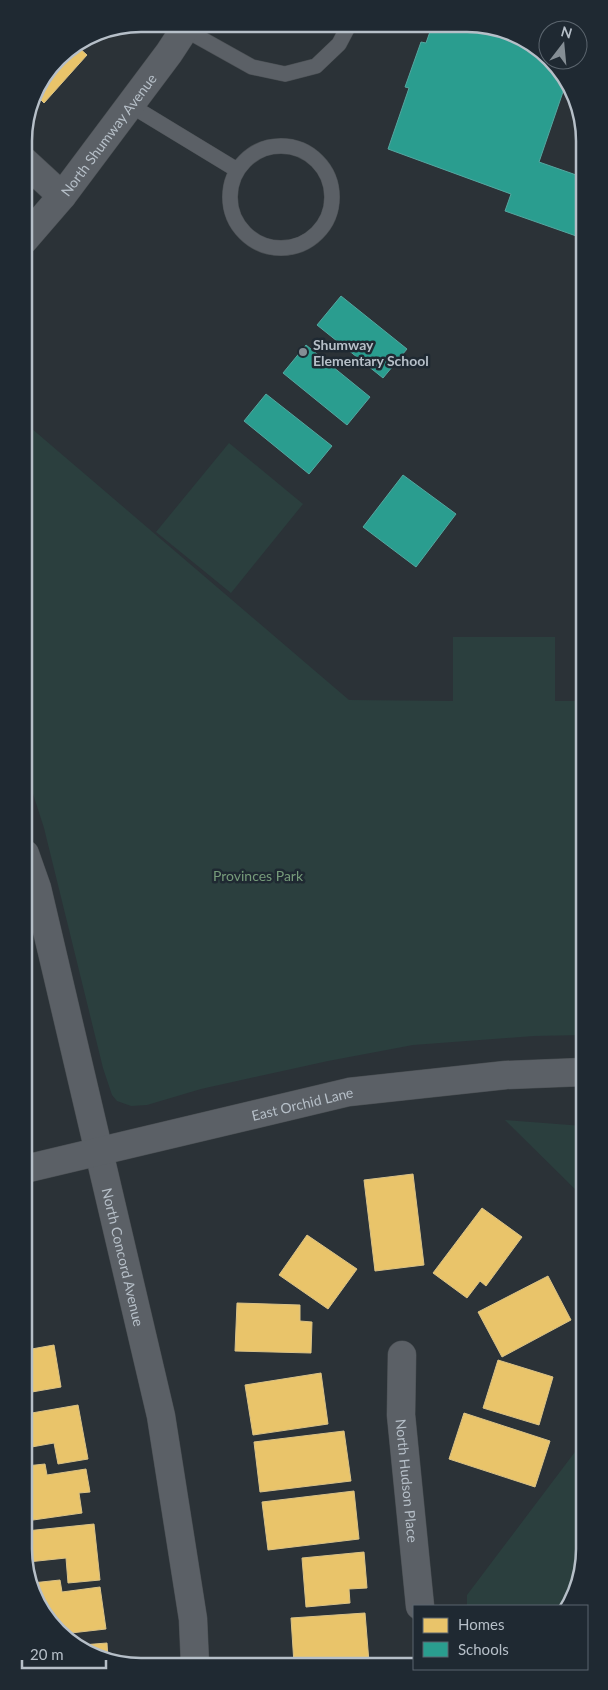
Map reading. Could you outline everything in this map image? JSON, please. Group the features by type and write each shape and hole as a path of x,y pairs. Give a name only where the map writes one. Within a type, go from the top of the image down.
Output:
{"street":[{"name":"North Shumway Avenue","path":"33,230 62,196 182,33"},
{"path":"33,169 62,196"},
{"name":"North Concord Avenue","path":"32,875 161,1416 193,1619 195,1658"},
{"name":"East Orchid Lane","path":"32,1168 349,1092 506,1075 575,1072"},
{"name":"North Hudson Place","path":"402,1355 401,1415 420,1605"}],"lane":[{"path":"196,33 252,67 285,74 316,66 338,44 345,32"},
{"path":"130,105 237,170"},
{"path":"290,146 310,155 325,171 332,192 330,214 320,230 306,242 288,248 270,247 253,240 238,226 231,208 230,189 237,170 250,156 268,147 290,146"}],"green space":[{"name":"Provinces Park","path":"33,430 349,700 453,701 453,637 555,637 555,701 576,701 575,1035 534,1036 413,1045 328,1061 201,1089 147,1105 131,1106 117,1101 112,1095 103,1068 44,828 33,792"},
{"path":"229,443 303,504 231,593 156,532"},
{"path":"505,1120 575,1125 575,1189"},
{"path":"575,1452 575,1563 572,1577 560,1605 467,1605 467,1595"}],"building: Homes":[{"path":"82,50 87,55 44,103 41,100 55,75 69,59"},
{"path":"413,1174 424,1265 375,1271 364,1180"},
{"path":"482,1208 522,1237 486,1286 480,1281 467,1298 433,1273"},
{"path":"307,1235 357,1269 328,1309 279,1275"},
{"path":"548,1276 571,1320 502,1357 478,1312"},
{"path":"237,1303 300,1305 300,1321 312,1322 311,1353 235,1351"},
{"path":"54,1345 61,1387 32,1392 32,1349"},
{"path":"498,1360 553,1377 539,1425 483,1408"},
{"path":"321,1373 328,1424 253,1435 245,1385"},
{"path":"78,1405 88,1459 58,1464 54,1443 32,1447 32,1413"},
{"path":"464,1413 550,1441 535,1487 449,1459"},
{"path":"344,1431 351,1481 260,1492 254,1442"},
{"path":"45,1464 47,1475 86,1469 90,1492 79,1493 82,1513 32,1520 32,1465"},
{"path":"354,1491 359,1539 268,1550 262,1502"},
{"path":"94,1524 100,1580 68,1583 66,1558 33,1561 32,1530"},
{"path":"364,1552 367,1588 349,1589 350,1603 306,1607 302,1558"},
{"path":"60,1580 62,1592 100,1587 106,1629 72,1633 55,1615 47,1603 38,1582"},
{"path":"365,1613 369,1658 294,1658 291,1618"},
{"path":"107,1643 108,1652 106,1652 90,1644"}],"building: Schools":[{"path":"430,32 467,32 502,38 521,47 538,59 538,70 549,70 553,75 563,91 539,162 576,175 576,236 505,211 511,194 388,149 409,88 405,87 421,42 426,43"},
{"path":"341,296 407,349 383,378 317,325"},
{"path":"306,345 370,397 347,425 283,373"},
{"path":"266,394 332,446 309,474 244,421"},
{"path":"403,475 456,514 416,567 363,527"}],"place":[{"name":"Shumway Elementary School","path":"303,352"}]}
